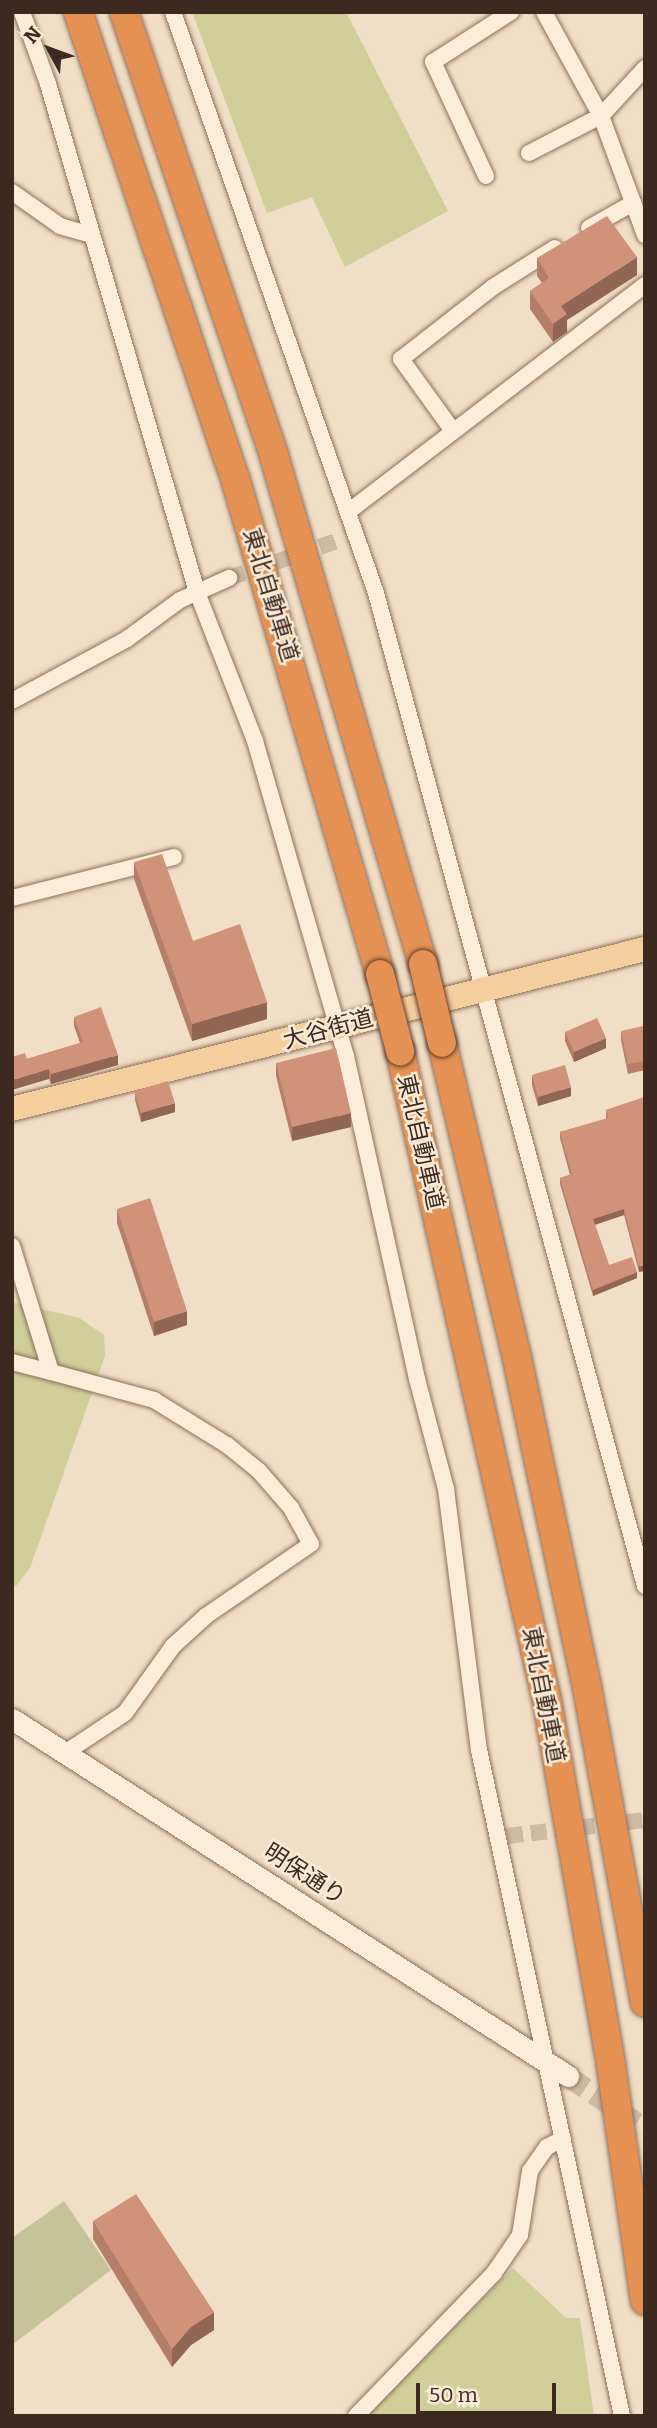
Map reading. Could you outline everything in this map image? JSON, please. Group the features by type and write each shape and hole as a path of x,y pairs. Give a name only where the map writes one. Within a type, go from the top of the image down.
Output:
{"highway":[{"name":"東北自動車道","path":"78,12 231,465 380,974 400,1051 547,1701 611,2065 645,2301"},
{"name":"東北自動車道","path":"124,12 274,456 423,964 587,1687 645,2003"}],"main road":[{"name":"大谷街道","path":"12,1110 645,949"}],"street":[{"path":"22,12 92,235 197,592 255,741 337,1027 446,1489 479,1750 502,1837 546,2061 622,2416"},
{"path":"173,12 380,606 481,989 640,1550 645,1586"},
{"path":"486,176 433,62 511,12"},
{"path":"544,12 601,116 645,235"},
{"path":"529,153 601,116 645,68"},
{"path":"12,192 60,226 92,235"},
{"path":"453,431 401,359 493,286 633,203"},
{"path":"348,512 645,285"},
{"path":"340,540 356,535"},
{"path":"12,701 127,639 197,592 229,578"},
{"path":"12,898 174,857"},
{"path":"12,1246 51,1372"},
{"path":"12,1362 154,1401 227,1445 259,1471 291,1508 311,1544 206,1616 173,1646 125,1713 65,1753"},
{"name":"明保通り","path":"12,1719 568,2076"},
{"path":"356,2416 494,2273 520,2235 530,2171 547,2147 563,2139"}],"shaded area":[{"path":"192,12 346,12 448,211 345,267 312,197 267,213"},
{"path":"12,1302 79,1318 104,1335 105,1356 30,1568 16,1586 12,1585"},
{"path":"513,2268 566,2318 580,2318 594,2416 367,2416"}],"green space":[{"path":"64,2201 111,2270 12,2345 12,2238"}],"building":[{"path":"607,216 637,257 561,306 567,314 553,324 530,291 549,278 537,258"},
{"path":"162,854 193,941 240,924 267,1002 192,1024 134,862"},
{"path":"101,1007 118,1055 51,1074 49,1069 12,1080 12,1057 25,1053 27,1059 83,1042 74,1017"},
{"path":"597,1018 606,1038 574,1052 565,1032"},
{"path":"643,1026 645,1061 628,1064 621,1031"},
{"path":"336,1048 351,1113 292,1127 276,1063"},
{"path":"565,1065 571,1087 538,1097 532,1075"},
{"path":"168,1081 175,1103 141,1113 135,1091"},
{"path":"645,1097 645,1265 639,1266 624,1209 593,1219 609,1265 632,1257 637,1272 593,1290 560,1178 572,1174 560,1132 608,1118 606,1110"},
{"path":"150,1198 187,1311 154,1322 117,1209"},
{"path":"136,2194 214,2312 191,2327 172,2349 93,2221"}],"tunnel":[{"path":"229,578 340,540"},
{"path":"507,1836 645,1820"},
{"path":"568,2076 645,2128"}]}
